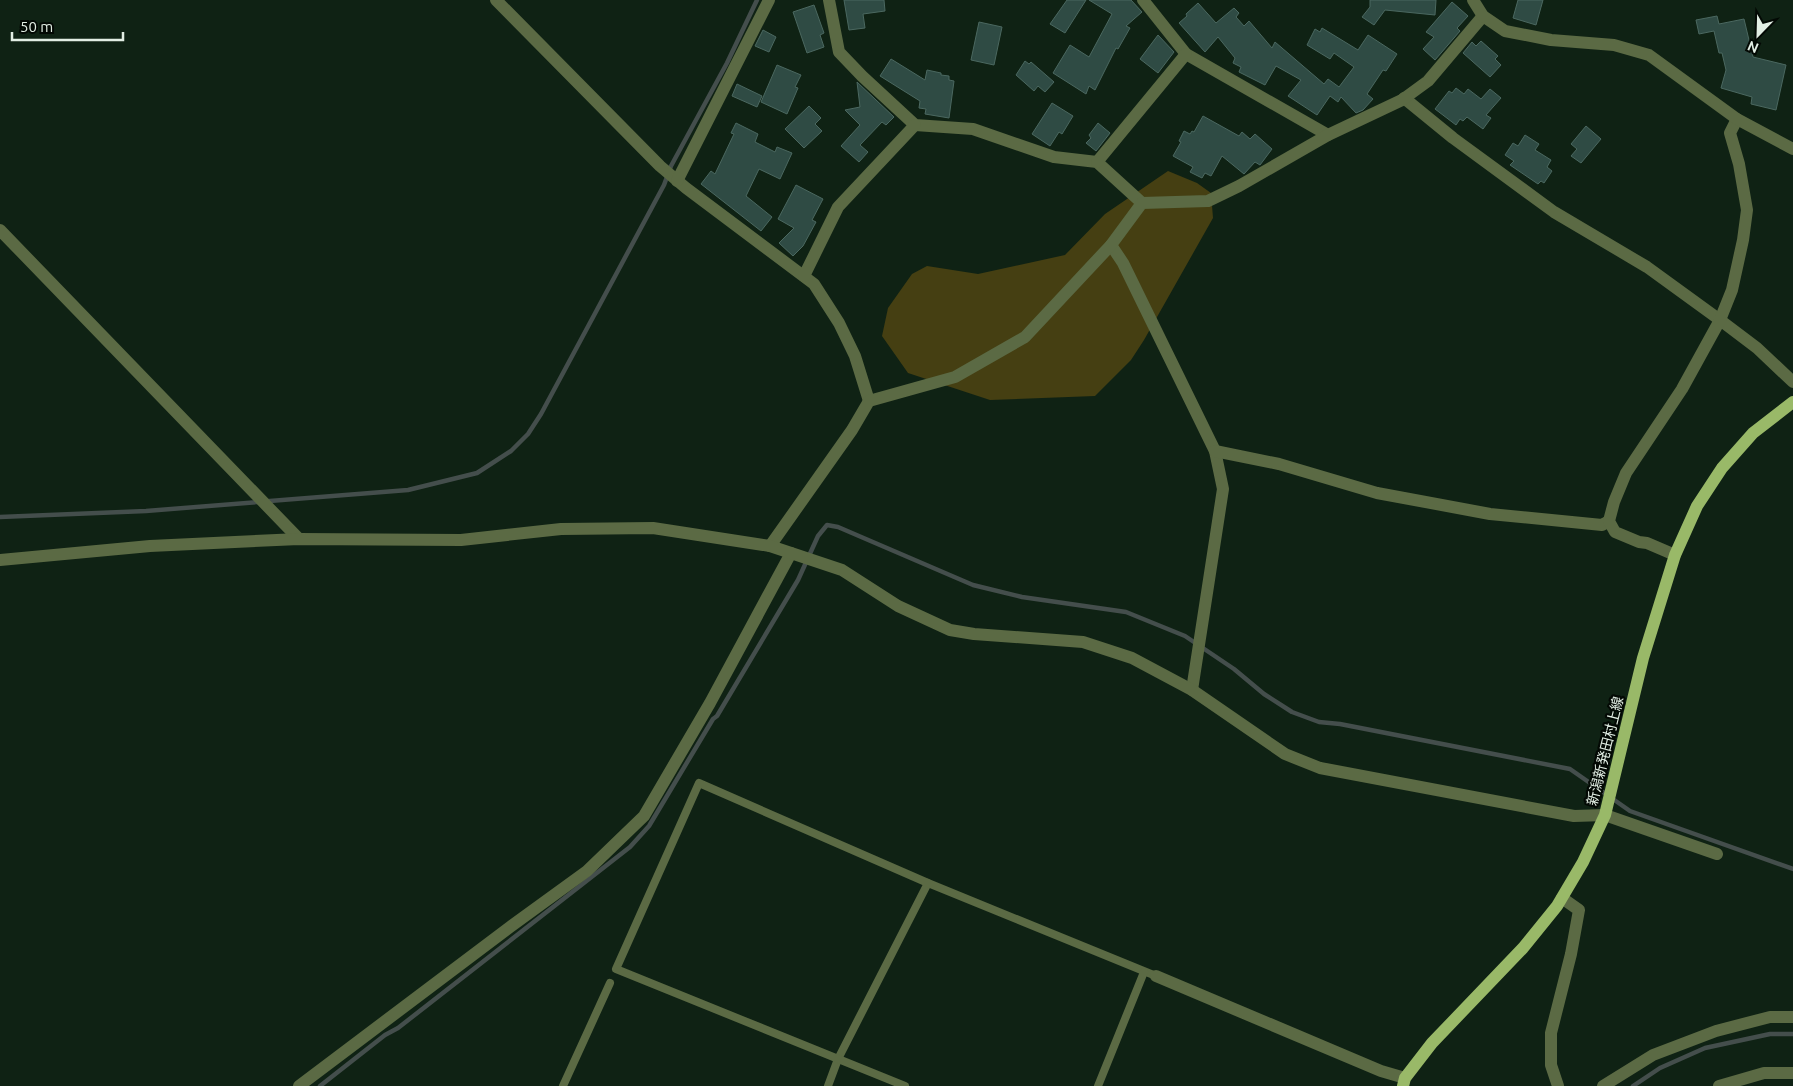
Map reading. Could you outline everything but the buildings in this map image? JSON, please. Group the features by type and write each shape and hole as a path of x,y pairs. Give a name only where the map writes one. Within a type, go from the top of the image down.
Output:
{"main road":[{"name":"新潟新発田村上線","path":"1404,1082 1432,1043 1523,948 1557,906 1583,862 1605,815 1644,658 1676,555 1697,506 1722,468 1753,433 1793,402"}],"street":[{"path":"496,0 660,166 677,181 814,284 839,323 855,356 869,401"},
{"path":"677,181 769,0"},
{"path":"829,0 839,52 915,125 973,129 1054,157 1097,162 1142,203 1208,201 1240,186 1328,135 1404,98 1428,81 1483,16"},
{"path":"1143,0 1186,54 1328,135"},
{"path":"1473,0 1483,16 1505,31 1551,40 1614,44 1649,56 1737,118 1793,149"},
{"path":"1097,162 1186,54"},
{"path":"1404,98 1453,138 1554,212 1647,268 1720,320 1757,348 1793,382"},
{"path":"1676,555 1615,532 1610,521 1614,502 1626,473 1682,389 1720,320 1732,290 1743,240 1747,210 1739,164 1730,133 1737,118"},
{"path":"804,276 838,207 915,125"},
{"path":"770,546 852,430 869,401 955,377 1025,337 1111,245 1142,203"},
{"path":"0,230 299,539"},
{"path":"1111,245 1124,263 1215,451 1222,489 1192,690"},
{"path":"1215,451 1279,464 1376,493 1490,514 1602,526 1610,521"},
{"path":"0,560 150,546 299,539 461,540 561,529 653,528 770,546 842,570 898,606 950,630 974,634 1083,642 1132,658 1192,690 1286,754 1320,768 1574,816 1605,815 1717,854"},
{"path":"299,1086 587,871 644,816 710,703 791,553"},
{"path":"1558,1086 1551,1066 1551,1033 1579,910 1562,898"},
{"path":"1150,974 1404,1082"},
{"path":"1603,1086 1653,1055 1716,1031 1770,1017 1793,1017"},
{"path":"1719,1086 1764,1073 1793,1073"}],"lane":[{"path":"905,1086 616,968 699,783 928,883 1150,974 1098,1086"},
{"path":"828,1086 838,1059 928,883"},
{"path":"563,1086 610,983"}],"shaded area":[{"path":"1168,171 1197,183 1211,193 1213,218 1131,360 1095,396 990,400 908,373 882,336 888,308 912,274 927,266 978,274 1065,255 1105,214"}],"waterway":[{"path":"0,517 146,511 408,490 477,473 511,451 528,434 541,414 664,185 671,166 727,63 757,0"},
{"path":"320,1086 385,1035 398,1028 630,847 649,826 798,580 818,536 827,525 838,527 973,585 1022,597 1126,612 1185,636 1234,669 1264,694 1292,712 1319,722 1340,724 1570,769 1630,811 1793,869"},
{"path":"1633,1086 1660,1068 1705,1048 1770,1034 1793,1034"}]}
